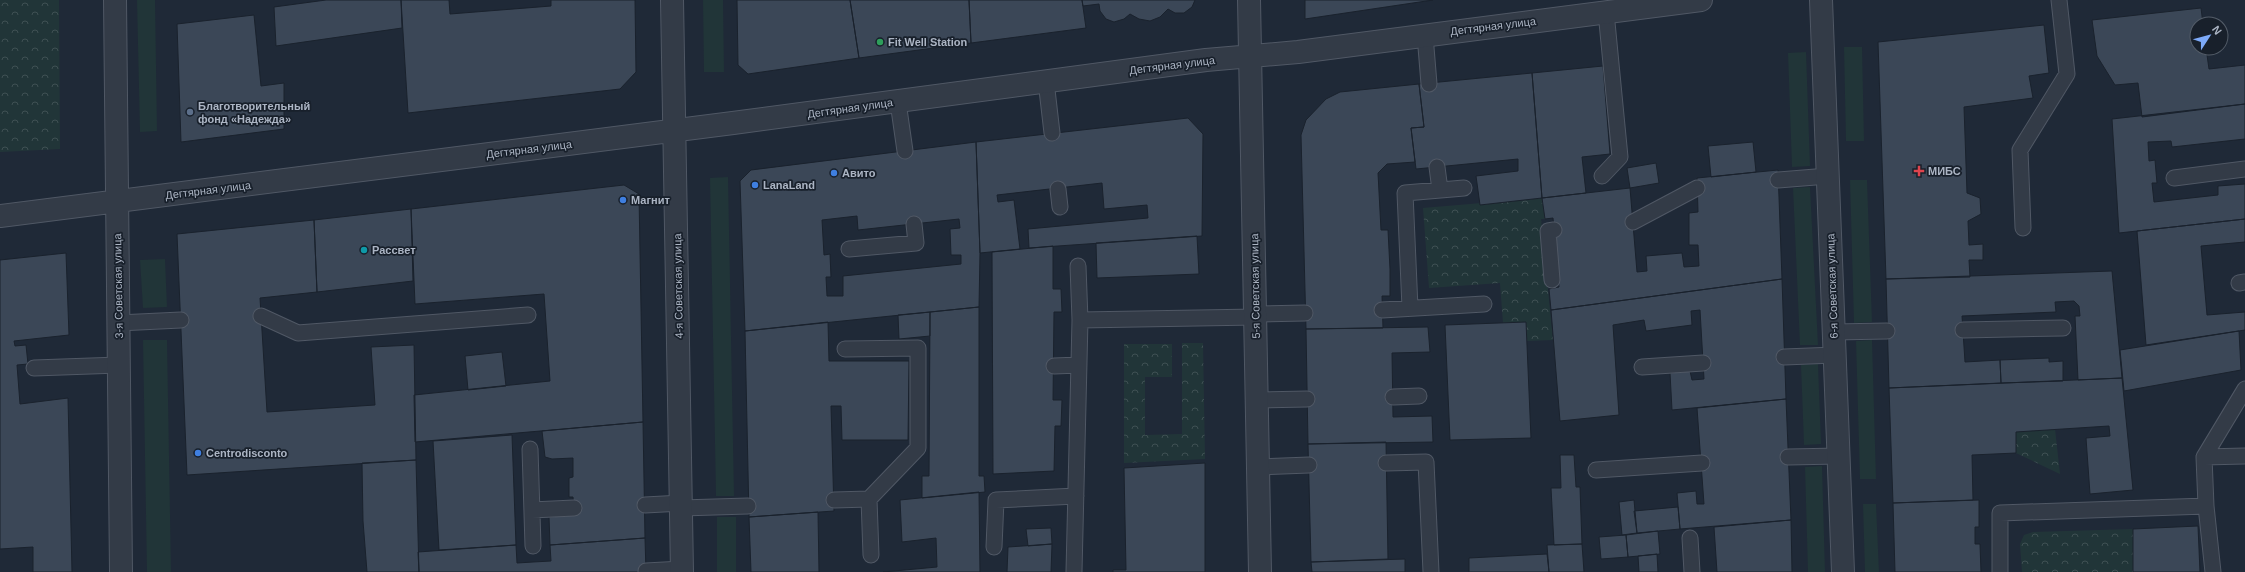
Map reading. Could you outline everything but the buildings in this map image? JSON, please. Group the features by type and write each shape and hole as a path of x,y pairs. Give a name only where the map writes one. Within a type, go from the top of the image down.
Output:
{"street":[{"name":"3-я Советская улица","path":"115,0 118,148 117,201 121,572"},
{"name":"4-я Советская улица","path":"672,0 676,130 682,571"},
{"name":"5-я Советская улица","path":"1249,0 1260,572"},
{"name":"Дегтярная улица","path":"0,216 898,102 1046,81 1250,55 1298,52 1606,12 1664,2 1701,0"},
{"name":"6-я Советская улица","path":"1821,0 1843,572"}],"lane":[{"path":"2023,228 2020,150 2067,74 2059,0"},
{"path":"1602,176 1620,157 1606,12"},
{"path":"1425,35 1429,84"},
{"path":"1046,81 1052,133"},
{"path":"898,102 905,151"},
{"path":"1438,167 1440,190"},
{"path":"2174,178 2245,169"},
{"path":"1778,180 1828,176"},
{"path":"1058,188 1060,207"},
{"path":"1410,308 1405,193 1464,188"},
{"path":"1633,222 1697,188"},
{"path":"849,249 916,242 914,224"},
{"path":"1552,280 1548,231 1554,230"},
{"path":"1074,572 1080,320 1078,266"},
{"path":"1382,310 1484,304"},
{"path":"1080,320 1256,316 1306,313"},
{"path":"261,316 298,333 528,315"},
{"path":"118,323 181,320"},
{"path":"1963,330 2063,328"},
{"path":"1834,332 1887,331"},
{"path":"834,500 869,499 918,448 918,348 845,349"},
{"path":"1784,357 1835,355"},
{"path":"1642,367 1703,363"},
{"path":"34,368 119,365"},
{"path":"1054,366 1079,365"},
{"path":"2213,572 2206,506 2204,457 2245,390"},
{"path":"1393,397 1419,396"},
{"path":"1257,400 1308,399"},
{"path":"530,449 533,546"},
{"path":"1788,457 1839,456"},
{"path":"2204,457 2245,456"},
{"path":"1386,463 1426,462 1431,572 1425,572"},
{"path":"1596,470 1702,463"},
{"path":"1259,467 1309,465"},
{"path":"994,547 996,500 1076,496"},
{"path":"869,499 870,555"},
{"path":"645,505 748,506"},
{"path":"2000,572 2000,513 2206,506"},
{"path":"532,510 574,508"},
{"path":"1690,538 1692,572"},
{"path":"646,571 682,571"}],"green space":[{"path":"0,0 59,0 60,149 0,152"},
{"path":"137,0 155,0 157,131 140,132"},
{"path":"703,0 723,0 724,72 704,72"},
{"path":"1844,47 1862,47 1864,141 1846,141"},
{"path":"1806,52 1810,166 1792,167 1788,53"},
{"path":"728,177 734,496 716,496 710,178"},
{"path":"1850,180 1867,180 1872,322 1854,323"},
{"path":"1810,187 1818,345 1800,345 1793,188"},
{"path":"1542,198 1545,219 1541,219 1553,340 1527,341 1526,322 1503,323 1500,283 1429,288 1423,208"},
{"path":"165,259 167,307 143,308 140,260"},
{"path":"143,340 167,340 171,572 147,572"},
{"path":"1872,340 1876,479 1860,479 1856,341"},
{"path":"1182,343 1203,343 1205,459 1124,463 1124,344 1172,344 1172,377 1145,377 1145,435 1182,434"},
{"path":"1818,364 1821,444 1804,445 1801,365"},
{"path":"2055,429 2060,474 2016,453 2016,432"},
{"path":"1822,466 1825,572 1808,572 1805,467"},
{"path":"1863,504 1876,504 1879,572 1865,572"},
{"path":"717,517 736,517 736,572 717,572"},
{"path":"2133,529 2133,572 2022,572 2020,544 2024,535 2033,532"}],"place":[{"name":"Fit Well Station","path":"880,42"},
{"name":"Благотворительный фонд «Надежда»","path":"190,112"},
{"name":"МИБС","path":"1919,171"},
{"name":"Авито","path":"834,173"},
{"name":"LanaLand","path":"755,185"},
{"name":"Магнит","path":"623,200"},
{"name":"Рассвет","path":"364,250"},
{"name":"Centrodisconto","path":"198,453"}]}
